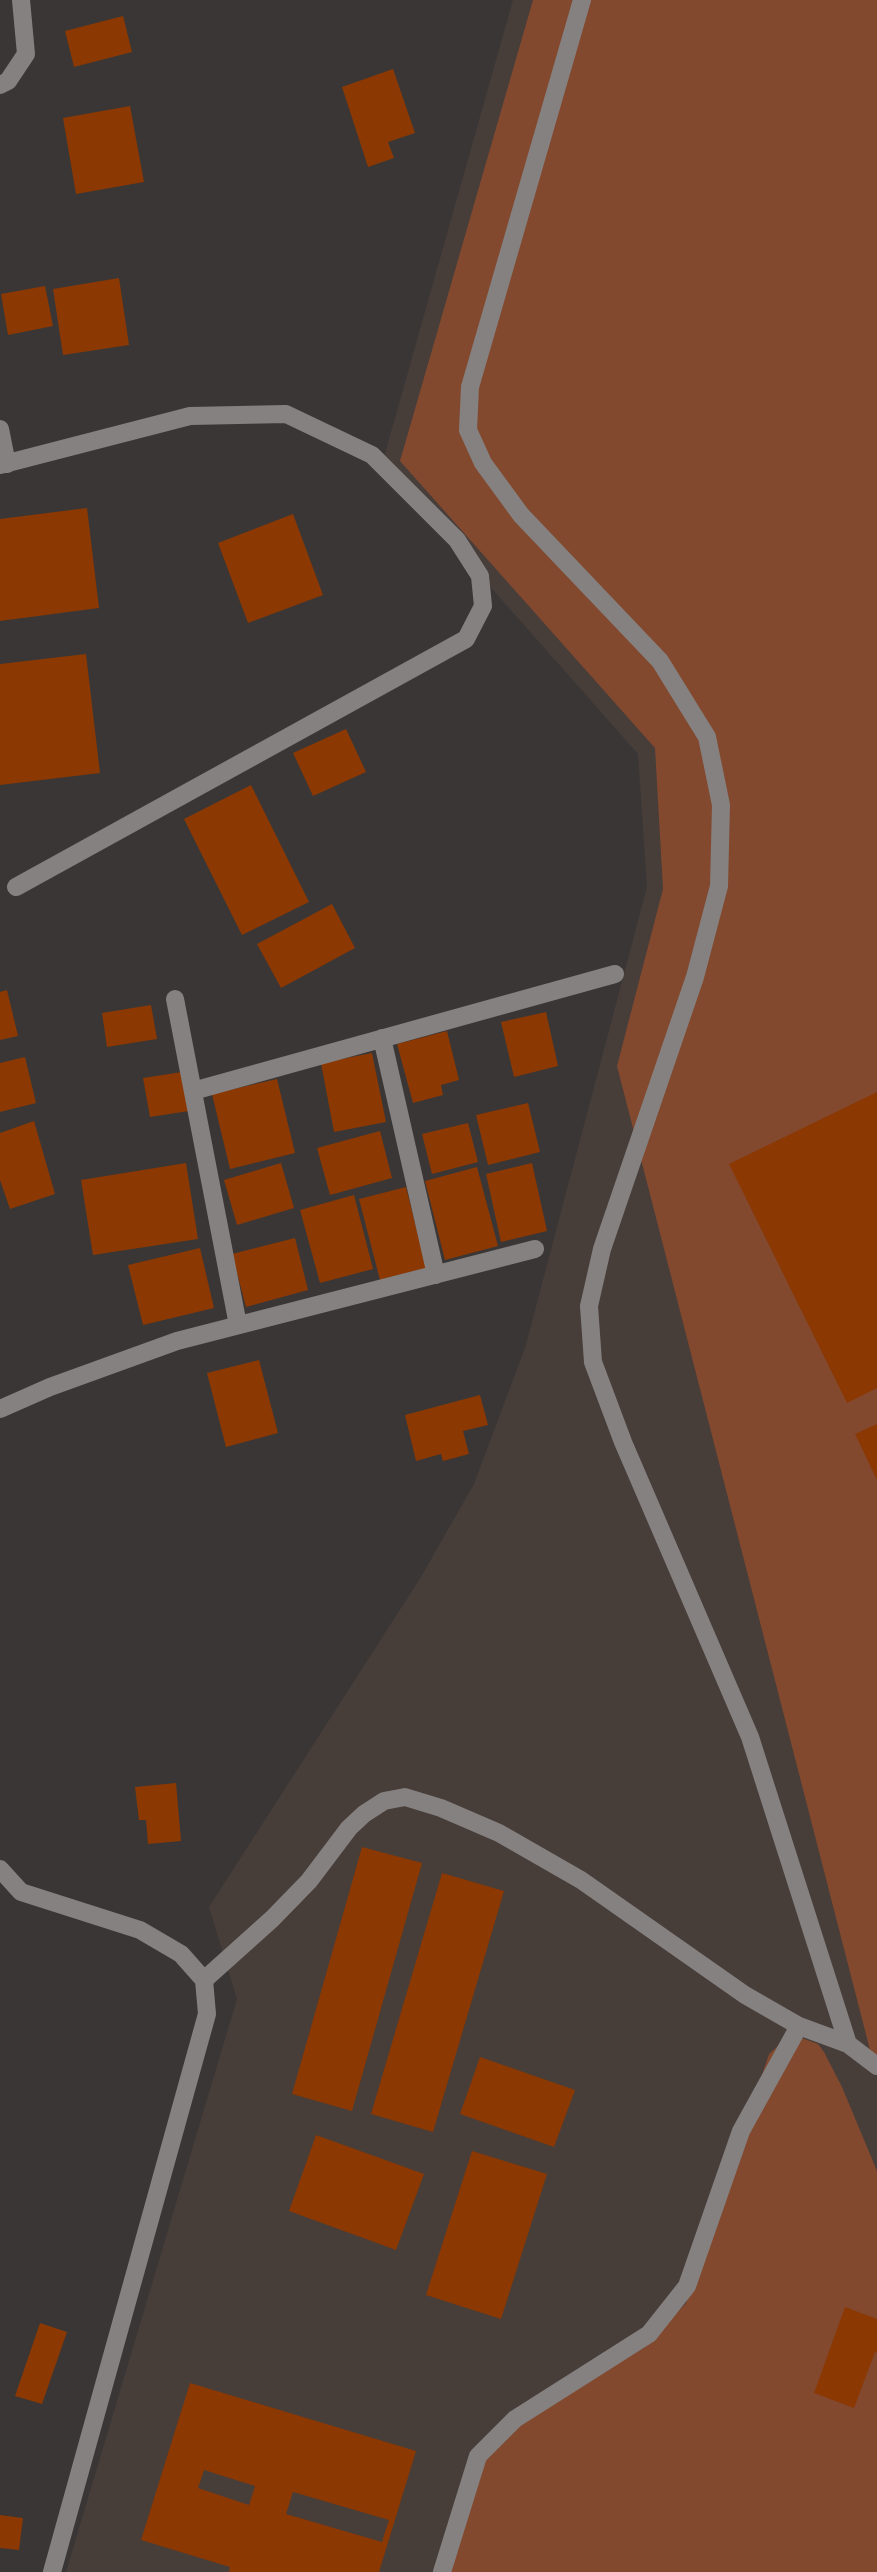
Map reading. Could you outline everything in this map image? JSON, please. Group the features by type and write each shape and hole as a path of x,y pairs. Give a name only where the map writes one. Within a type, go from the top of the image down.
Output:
{"street":[{"path":"0,85 8,81 26,54 21,0"},
{"path":"582,0 470,387 468,430 483,463 521,515 660,661 707,737 721,805 719,886 695,977 602,1249 589,1306 593,1362 628,1453 750,1737 848,2044"},
{"path":"0,429 4,464 190,416 286,414 372,455 457,540 480,576 483,606 466,639 16,887"},
{"path":"193,1091 615,974"},
{"path":"175,999 238,1325"},
{"path":"382,1038 436,1275"},
{"path":"0,1409 177,1341 535,1250"},
{"path":"204,1980 272,1919 309,1881 349,1828 364,1814 384,1801 405,1797 441,1808 499,1833 571,1874 745,1995 799,2026 848,2044 877,2066"},
{"path":"0,1869 21,1892 140,1930 181,1954 204,1980 207,2014 51,2572"},
{"path":"442,2572 478,2456 515,2420 649,2334 687,2286 741,2131 799,2026"}],"shaded area":[{"path":"513,0 877,0 877,2572 66,2572 237,1999 209,1907 421,1577 474,1484 525,1348 647,887 638,754 382,464"},
{"path":"533,0 877,0 877,2065 870,2050 617,1066 663,889 655,748 400,461"},
{"path":"799,2037 818,2044 824,2052 842,2087 877,2171 877,2572 446,2572 481,2461 518,2425 645,2347 686,2303 769,2054 786,2039"}],"building":[{"path":"123,16 132,52 74,67 65,31"},
{"path":"393,69 415,133 388,142 394,158 368,167 342,87"},
{"path":"130,106 144,182 76,194 63,118"},
{"path":"119,278 129,345 63,355 53,289"},
{"path":"45,286 53,326 8,335 1,294"},
{"path":"87,508 99,608 0,621 0,519"},
{"path":"293,514 323,595 248,623 218,543"},
{"path":"86,654 100,773 0,785 0,664"},
{"path":"346,729 366,772 313,796 293,753"},
{"path":"251,785 309,902 242,935 184,819"},
{"path":"332,904 355,948 281,988 257,944"},
{"path":"7,990 18,1036 0,1040 0,992"},
{"path":"151,1005 157,1039 107,1047 102,1013"},
{"path":"546,1012 558,1066 514,1077 501,1022"},
{"path":"447,1031 459,1080 441,1085 443,1095 413,1103 397,1044"},
{"path":"372,1053 386,1122 334,1132 321,1063"},
{"path":"25,1057 36,1103 0,1112 0,1063"},
{"path":"182,1072 189,1111 150,1117 143,1078"},
{"path":"277,1079 295,1153 230,1169 212,1094"},
{"path":"877,1092 877,1388 847,1403 729,1164"},
{"path":"528,1103 540,1152 488,1165 476,1115"},
{"path":"34,1121 55,1194 10,1209 0,1180 0,1133"},
{"path":"468,1123 478,1162 432,1174 422,1134"},
{"path":"380,1131 392,1178 330,1195 317,1148"},
{"path":"186,1163 198,1239 93,1255 81,1180"},
{"path":"281,1163 294,1208 237,1225 224,1180"},
{"path":"532,1163 547,1231 501,1242 486,1174"},
{"path":"477,1167 498,1246 445,1260 425,1181"},
{"path":"406,1187 426,1268 380,1280 359,1199"},
{"path":"354,1195 373,1269 320,1283 300,1210"},
{"path":"295,1238 308,1290 246,1307 232,1254"},
{"path":"200,1248 214,1308 143,1325 128,1265"},
{"path":"259,1360 278,1433 226,1447 207,1373"},
{"path":"480,1395 488,1425 463,1431 469,1454 443,1461 441,1454 416,1461 405,1415"},
{"path":"877,1424 877,1480 855,1434"},
{"path":"176,1783 181,1841 148,1844 146,1820 139,1820 135,1787"},
{"path":"362,1847 422,1863 352,2111 292,2094"},
{"path":"442,1873 504,1891 433,2132 371,2114"},
{"path":"480,2057 575,2090 554,2147 460,2114"},
{"path":"316,2135 424,2174 396,2250 289,2211"},
{"path":"472,2151 547,2174 501,2319 426,2295"},
{"path":"845,2307 877,2319 877,2353 875,2352 854,2408 814,2393"},
{"path":"40,2323 67,2332 42,2404 15,2396"},
{"path":"190,2383 416,2451 379,2572 229,2572 230,2567 141,2540","holes":["204,2470 255,2486 249,2505 198,2488","293,2492 389,2520 382,2542 286,2514"]},
{"path":"0,2515 23,2518 19,2550 0,2548"}]}
